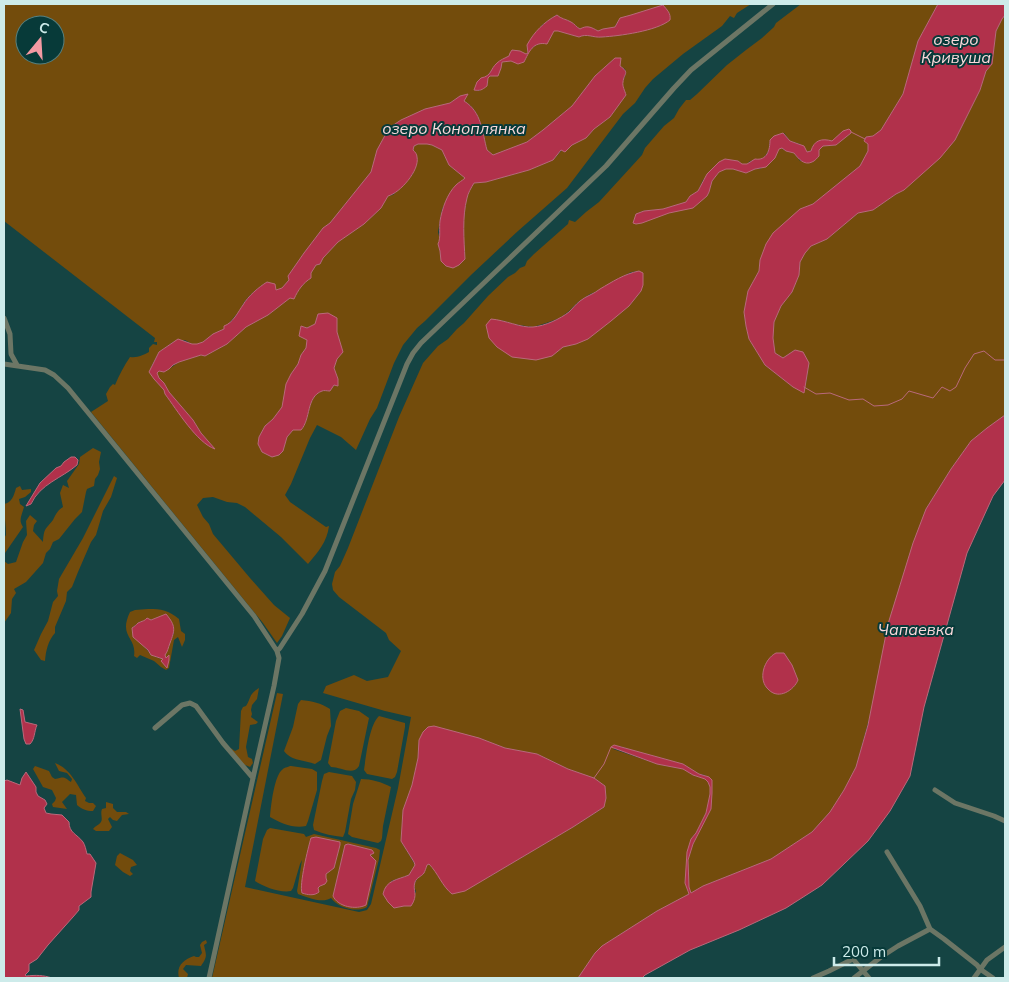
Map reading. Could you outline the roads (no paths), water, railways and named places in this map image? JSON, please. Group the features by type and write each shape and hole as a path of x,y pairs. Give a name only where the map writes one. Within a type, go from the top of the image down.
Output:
{"street":[{"path":"277,651 302,614 325,571 413,353 421,343 606,166 691,70 773,4"},
{"path":"4,318 10,334 11,354 17,365"},
{"path":"4,364 45,370 54,375 68,388 254,616 277,651 279,658 278,668 209,978"},
{"path":"155,728 182,705 190,703 196,706 223,743 253,778"},
{"path":"935,790 955,803 1005,821"},
{"path":"887,852 920,906 930,929 977,965 980,970 993,978"},
{"path":"854,978 898,946 930,929"},
{"path":"974,978 987,960 1005,947"},
{"path":"813,978 853,959 869,978"}],"water":[{"name":"озеро Кривуша","path":"938,4 1005,4 1005,15 996,31 992,64 986,71 980,90 955,140 940,158 904,190 873,210 858,213 827,239 811,246 805,253 800,262 799,275 792,292 781,306 774,322 773,338 775,353 783,358 795,350 803,352 809,363 804,393 793,387 765,365 749,339 744,312 748,291 759,271 760,260 766,244 773,233 800,209 813,204 860,166 868,151 868,144 864,141 866,137 873,136 881,130 903,94 918,41"},
{"path":"663,5 669,13 670,20 647,30 599,37 585,35 579,37 554,31 547,44 535,46 524,62 518,64 511,61 502,62 498,76 490,76 487,86 481,90 474,90 477,82 489,74 498,62 509,56 512,50 528,53 527,45 533,36 544,24 557,15 580,29 589,27 598,31 615,27 620,18"},
{"name":"озеро Коноплянка","path":"615,58 621,58 620,66 626,72 623,87 626,95 610,117 594,129 586,138 572,145 565,152 561,150 553,160 529,170 486,182 474,183 467,196 464,213 465,259 459,265 453,268 446,266 441,261 438,244 440,221 445,202 457,184 465,178 449,165 442,150 432,145 418,144 414,146 413,150 417,155 417,162 408,180 393,194 388,196 381,208 364,224 338,242 320,264 316,265 311,273 311,278 301,287 294,299 290,298 268,315 246,327 227,344 205,356 201,355 179,362 164,372 159,371 157,373 159,378 169,392 215,449 208,446 194,433 149,372 159,352 178,339 197,344 224,329 224,326 233,320 251,295 267,282 275,284 276,290 282,288 289,280 288,276 323,228 330,223 371,172 377,150 389,128 425,109 450,103 460,96 468,94 464,101 478,117 487,150 493,155 527,142 543,130 572,106 595,76"},
{"path":"849,129 851,133 836,145 823,146 819,150 819,156 813,162 806,163 794,153 782,148 779,149 775,158 766,167 746,173 733,169 719,172 712,181 707,196 693,208 669,213 642,223 633,223 636,214 686,202 690,196 698,191 707,174 719,162 725,159 747,164 755,159 765,157 770,140 774,136 783,133 790,141 804,146 807,152 811,151 816,142 832,141 843,131"},
{"path":"639,271 643,273 643,285 641,291 629,306 588,339 563,347 552,356 536,360 512,357 497,347 489,338 486,325 491,319 528,327 547,324 565,315 582,299 623,276"},
{"path":"328,313 337,318 337,332 343,352 337,359 334,368 338,379 338,386 334,385 330,391 323,391 313,398 301,430 293,430 287,437 283,451 279,455 272,457 262,452 258,444 259,437 265,426 282,407 286,384 306,348 307,340 299,336 301,326 307,328 315,324 318,314"},
{"name":"Чапаевка","path":"1005,415 1005,480 993,496 967,553 924,707 910,776 890,811 868,841 822,885 786,908 690,950 642,978 578,978 602,946 657,911 689,894 685,883 687,852 691,839 706,813 710,794 710,787 705,779 683,769 657,764 611,747 614,745 683,764 712,780 711,809 693,844 688,860 691,893 703,886 771,859 812,832 830,812 856,767 868,725 888,624 913,543 926,509 971,441"},
{"path":"71,457 75,457 78,460 77,465 46,486 31,504 26,506 40,483"},
{"path":"166,614 174,628 172,639 165,655 166,658 169,655 167,668 161,661 163,659 151,655 133,637 132,628 147,618 151,620"},
{"path":"776,653 784,653 792,665 798,680 790,690 782,694 773,693 765,686 763,681 765,665"},
{"path":"20,709 23,710 25,722 37,725 34,738 30,744 26,744 24,739"},
{"path":"434,726 479,738 505,748 537,754 568,769 594,778 605,786 606,798 604,807 465,891 452,894 429,864 424,873 415,882 415,898 411,906 394,908 383,894 384,889 389,883 409,875 415,865 401,841 403,810 412,785 418,758 419,740 428,727"},
{"path":"26,772 36,787 38,796 45,800 47,804 44,808 46,813 62,815 69,822 72,831 83,842 87,854 90,854 96,863 91,897 79,906 79,910 37,959 29,964 29,971 25,975 52,978 4,978 4,781 7,780 20,785"},
{"path":"316,837 340,842 340,845 334,868 326,874 327,881 318,888 319,892 309,895 302,893 301,889 311,838"},
{"path":"348,844 372,850 374,853 370,855 376,861 366,905 357,907 343,905 335,900 333,896 345,845"}],"waterway":[{"path":"851,132 865,139"},
{"path":"804,387 816,394 830,393 849,400 863,399 874,406 888,405 902,399 909,391 933,398 942,387 950,391 956,387 974,354 984,351 995,360 1005,360"},
{"path":"594,778 604,764 611,747"}]}
